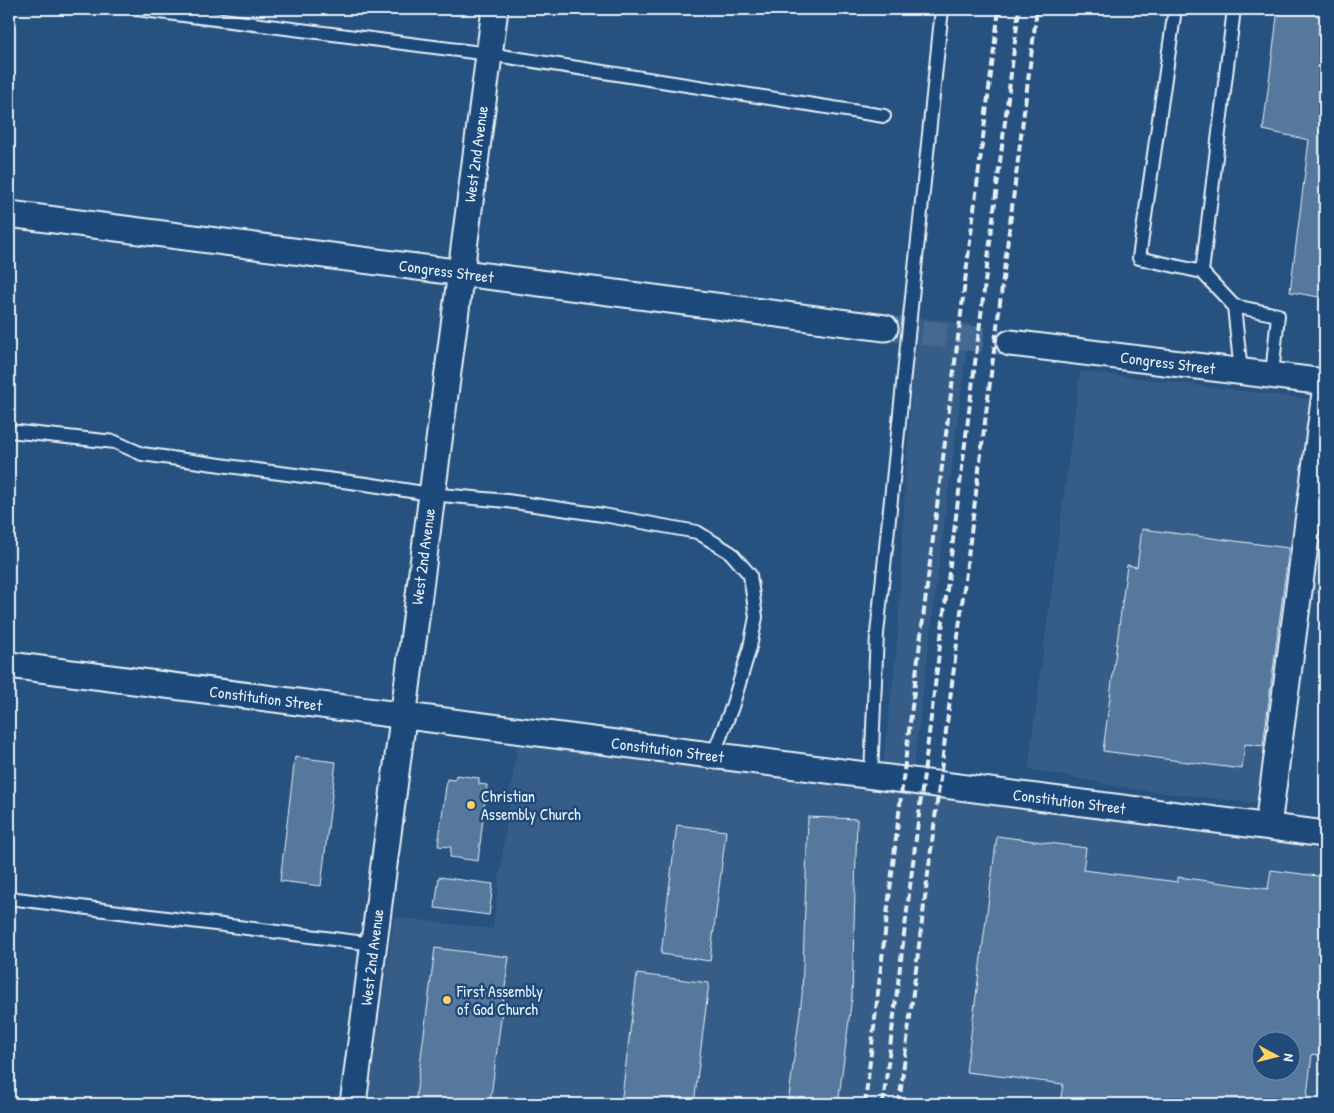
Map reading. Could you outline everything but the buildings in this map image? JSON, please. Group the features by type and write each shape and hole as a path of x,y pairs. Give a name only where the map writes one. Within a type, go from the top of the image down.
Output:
{"street":[{"name":"West 2nd Avenue","path":"353,1104 430,494 495,9"},
{"name":"Congress Street","path":"9,214 885,328"},
{"name":"Congress Street","path":"1010,343 1325,382"},
{"path":"1268,826 1325,393"},
{"name":"Constitution Street","path":"9,665 1325,834"}],"lane":[{"path":"136,9 489,54 884,116"},
{"path":"871,776 877,634 942,9"},
{"path":"1175,9 1139,258 1202,272 1234,306 1278,315 1272,375"},
{"path":"1202,272 1234,9"},
{"path":"1234,306 1241,372"},
{"path":"9,431 115,442 142,454 430,494 508,500 697,532 730,553 750,575 756,617 750,648 732,707 713,755"},
{"path":"9,898 373,944"}],"shaded area":[{"path":"917,317 970,324 910,795 1325,847 1325,1104 368,1104 394,917 493,929 517,743 880,791 897,645 906,468"},
{"path":"1080,371 1325,401 1325,595 1312,594 1285,807 1132,789 1028,769"}],"tunnel":[{"path":"885,328 1010,343"}],"railway":[{"path":"865,1104 903,779 999,9"},
{"path":"883,1104 1019,9"},
{"path":"899,1104 1037,9"}],"place":[{"name":"Christian Assembly Church","path":"471,805"},
{"name":"First Assembly of God Church","path":"447,1000"}]}
